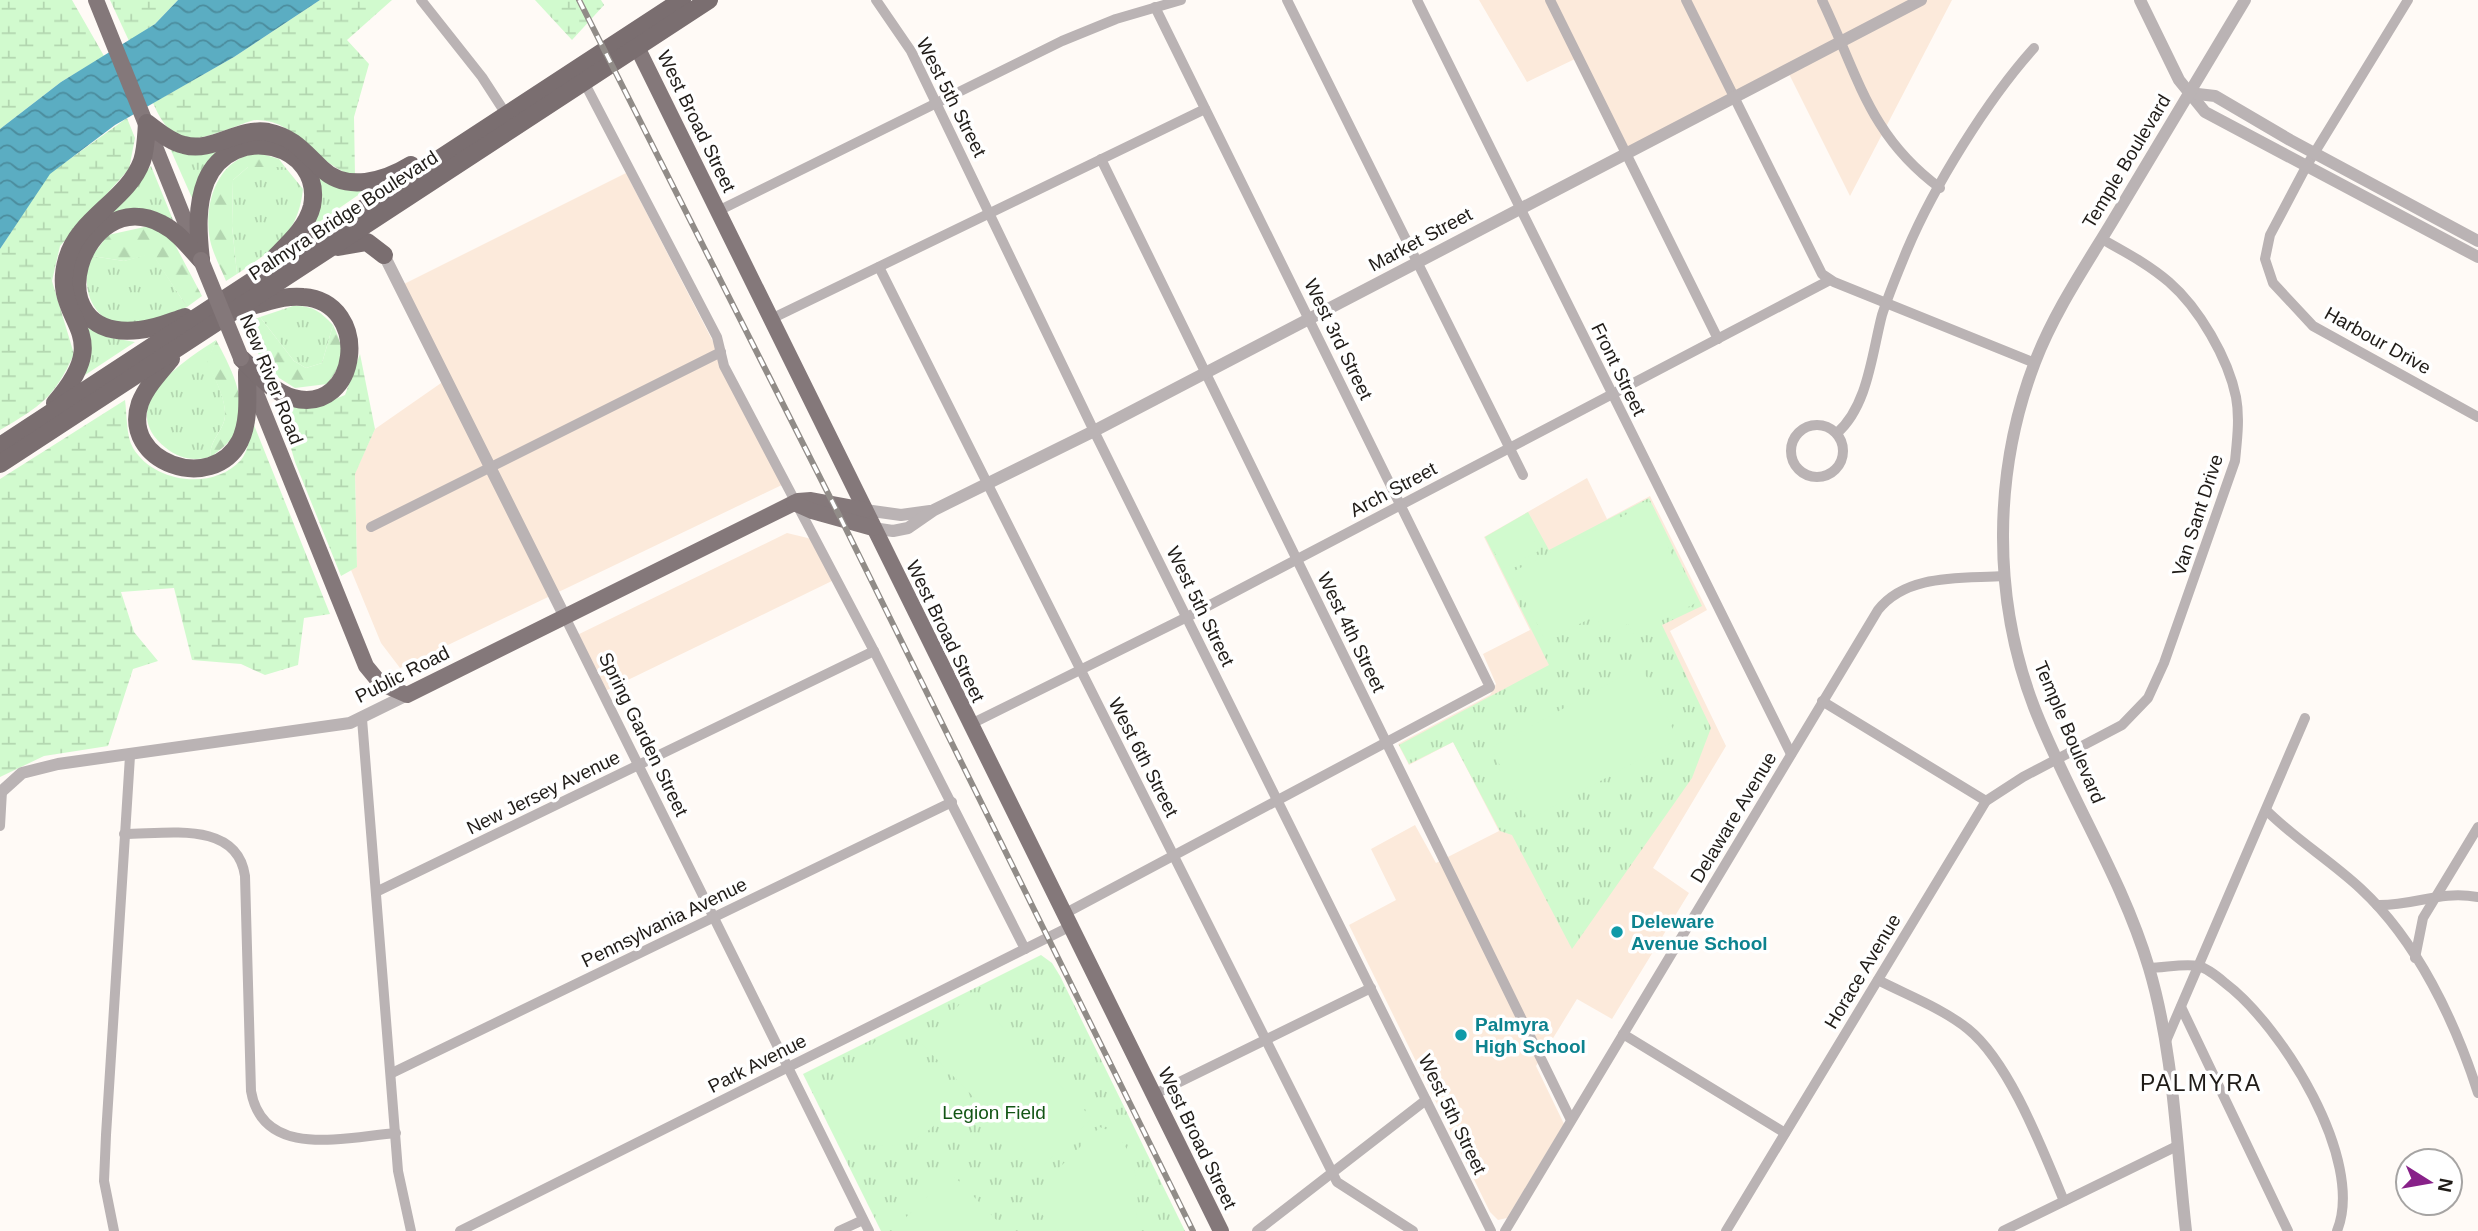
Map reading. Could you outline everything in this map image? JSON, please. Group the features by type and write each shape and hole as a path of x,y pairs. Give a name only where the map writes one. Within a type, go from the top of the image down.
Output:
{"highway":[{"name":"Palmyra Bridge Boulevard","path":"0,446 682,0"},
{"name":"Palmyra Bridge Boulevard","path":"0,464 709,0"},
{"path":"42,419 77,374 84,351 83,338 65,294 64,269 69,253 84,229 138,169 144,155 147,123 175,142 192,147 211,145 247,132 275,134 300,146 327,173 352,182 395,174 475,135"},
{"path":"201,260 199,215 203,191 212,170 226,155 243,146 260,144 278,148 296,160 307,175 312,205 298,233 248,284"},
{"path":"381,215 384,255"},
{"path":"201,260 161,223 138,218 119,222 97,234 84,251 76,272 78,295 85,310 95,320 121,330 153,328 212,308"},
{"path":"328,249 363,242 371,243 384,255"},
{"path":"237,310 282,298 308,297 334,310 344,323 350,340 350,357 345,374 329,392 315,399 285,395 244,365"},
{"path":"184,345 149,387 138,411 139,428 146,444 158,457 172,466 188,470 207,467 232,452 241,439 246,422 244,365"}],"main road":[{"name":"New River Road","path":"96,0 366,666 380,683 407,695"},
{"name":"West Broad Street","path":"637,47 1221,1231"},
{"name":"Public Road","path":"407,695 794,503 811,499 865,510"},
{"path":"794,503 812,511 873,528"}],"street":[{"path":"421,0 482,78 506,114"},
{"name":"West 5th Street","path":"876,0 911,51 935,106 990,211 1094,430 1491,1231"},
{"path":"718,211 1062,41 1116,19 1181,0"},
{"path":"1287,0 1523,475"},
{"name":"Front Street","path":"1417,0 1791,754"},
{"path":"1550,0 1718,339"},
{"path":"1686,0 1813,260 1830,280 2035,363"},
{"path":"1822,0 1853,75 1891,144 1917,171 1940,188"},
{"name":"Market Street","path":"873,528 893,531 908,528 934,510 987,482 1206,373 1921,0"},
{"path":"2140,0 2179,80 2205,112 2478,257"},
{"name":"Temple Boulevard","path":"2186,1231 2166,1041 2149,968 2119,891 2034,706 2021,667 2008,611 2004,576 2004,496 2009,460 2035,363 2062,304 2245,0"},
{"name":"Harbour Drive","path":"2408,0 2307,165 2267,242 2265,259 2273,283 2300,316 2319,330 2478,416"},
{"name":"West 3rd Street","path":"1155,7 1490,687"},
{"path":"1837,433 1849,420 1861,394 1886,304 1908,247 1940,188 2001,88 2034,48"},
{"path":"584,82 717,337 724,366 874,651 1025,949"},
{"path":"2189,93 2215,96 2478,241"},
{"path":"771,319 1206,109"},
{"path":"2244,131 2252,118"},
{"name":"West 4th Street","path":"1101,159 1571,1120"},
{"name":"Van Sant Drive","path":"2057,759 2122,725 2148,698 2164,663 2235,461 2238,425 2236,398 2229,374 2197,316 2171,284 2144,263 2102,239"},
{"name":"Spring Garden Street","path":"384,255 869,1231"},
{"name":"West 6th Street","path":"879,267 1337,1182 1413,1231"},
{"name":"Arch Street","path":"969,724 1187,617 1830,280"},
{"path":"371,527 721,352"},
{"path":"1821,425 1837,433 1842,441 1843,455 1833,472 1814,477 1798,468 1791,450 1799,432 1809,426 1821,425"},
{"name":"Market Street","path":"865,510 901,515 934,510"},
{"name":"Delaware Avenue","path":"1505,1231 1878,610 1896,593 1927,582 2004,576"},
{"name":"New Jersey Avenue","path":"378,891 874,651"},
{"name":"Park Avenue","path":"460,1231 1025,949 1067,920 1174,856 1490,687"},
{"name":"Public Road","path":"1,792 22,773 58,764 131,756 362,719 407,695"},
{"path":"1822,701 1986,801"},
{"path":"2166,1041 2305,718"},
{"path":"362,719 401,1193 411,1231"},
{"path":"114,1231 104,1181 131,756"},
{"name":"Horace Avenue","path":"1726,1231 1986,801 2008,785 2057,759"},
{"path":"0,826 1,792"},
{"name":"Pennsylvania Avenue","path":"392,1073 951,802"},
{"path":"2266,810 2344,873 2377,905 2415,958 2450,1022 2478,1093"},
{"path":"2415,958 2423,918 2478,827"},
{"path":"124,834 209,835 226,841 240,855 245,876 251,1091 259,1117 277,1132 299,1139 396,1133"},
{"path":"2377,905 2404,904 2438,895 2478,897"},
{"path":"2149,968 2198,966 2239,993 2271,1027 2311,1091 2334,1148 2343,1198 2337,1231"},
{"path":"1878,980 1958,1022 1986,1046 2018,1101 2064,1201"},
{"path":"1153,1095 1371,988"},
{"path":"2181,1007 2288,1231"},
{"path":"1623,1034 1785,1133"},
{"path":"1257,1231 1426,1100"},
{"path":"2003,1231 2177,1146"},
{"path":"839,1231 863,1220"}],"shaded area":[{"path":"1479,0 1952,0 1850,196 1787,70 1625,154 1577,58 1527,82"},
{"path":"626,173 786,483 400,668 381,643 351,570 357,566 355,473 375,429 444,381 398,287"},
{"path":"1587,478 1607,519 1650,496 1707,610 1670,631 1726,746 1653,868 1689,893 1612,1019 1577,999 1536,1066 1564,1124 1507,1218 1498,1220 1490,1212 1349,925 1396,900 1371,849 1415,825 1436,863 1499,831 1453,742 1409,765 1398,744 1490,695 1496,684 1483,654 1530,630 1484,537"},
{"path":"787,533 816,540 836,579 601,693 573,637"}],"green space":[{"path":"0,0 72,0 104,56 61,82 0,129"},
{"path":"110,0 178,0 155,24 129,41"},
{"path":"320,0 392,0 347,40 369,64 354,117 355,176 329,163 296,135 272,122 253,121 197,138 177,135 169,129 153,103 234,57"},
{"path":"535,0 601,0 604,5 572,40"},
{"path":"127,118 135,138 129,169 60,246 52,281 74,354 60,381 45,400 0,430 0,249 49,174"},
{"path":"169,146 225,147 192,198"},
{"path":"259,153 279,159 285,167 248,167 233,180 232,226 237,274 226,281 210,240 208,226 212,197 216,184 233,163 245,156"},
{"path":"151,166 173,220 141,212 109,216"},
{"path":"248,167 285,167 303,189 296,219 282,240 237,274 232,226 233,180"},
{"path":"314,170 337,185 349,190 364,191 309,229"},
{"path":"149,226 172,239 202,296 187,307 152,254 124,261 92,256 108,235"},
{"path":"152,253 187,307 156,320 140,323 112,322 102,316 90,299 87,288 88,266 92,256 124,261"},
{"path":"293,306 315,310 333,325 322,363 306,368 294,361 260,317"},
{"path":"260,317 294,361 306,368 322,363 333,325 342,356 327,384 295,388 265,369 245,323"},
{"path":"84,320 107,337 135,342 85,375 91,349"},
{"path":"216,340 208,362 224,402 224,421 212,446 211,457 182,457 166,448 152,432 147,416 150,401 159,386 172,373"},
{"path":"216,340 236,383 241,407 235,433 226,445 211,457 212,446 225,416 222,395 207,362"},
{"path":"360,354 375,429 355,474 357,567 341,576 295,462 277,400 316,407 345,395"},
{"path":"125,400 128,431 133,448 155,469 184,479 215,476 229,470 243,457 254,425 330,614 304,618 298,665 265,675 241,664 192,660 174,588 121,592 134,632 158,661 133,669 108,746 44,756 0,777 0,479"},
{"path":"1649,498 1702,606 1662,625 1711,728 1692,778 1572,949 1512,835 1500,831 1453,742 1409,764 1399,745 1549,665 1485,537 1528,512 1549,550"},
{"path":"1647,504 1696,603 1634,634 1628,624 1605,635 1595,616 1546,641 1510,573"},
{"path":"1523,516 1539,551 1503,568 1486,537"},
{"path":"1641,666 1678,739 1528,820 1491,748"},
{"name":"Legion Field","path":"1041,955 1052,963 1060,976 1185,1231 881,1231 803,1074"},
{"path":"970,994 1092,1118 1042,1167 921,1043"},
{"path":"879,1038 890,1038 951,1101 931,1128 902,1144 870,1145 854,1139 839,1130 817,1099"},
{"path":"1100,1127 1119,1138 1132,1162 1138,1192 1133,1231 1058,1231 1032,1204 1031,1196"},
{"path":"951,1173 1007,1231 894,1229"}],"water":[{"path":"178,0 320,0 234,57 115,125 50,174 0,249 0,129 61,82 155,24"}],"railway":[{"path":"579,0 841,519 1193,1231"}],"place":[{"name":"Deleware Avenue School","path":"1617,932"},
{"name":"Palmyra High School","path":"1461,1035"}],"district":[{"name":"PALMYRA","path":"2201,1083"}]}
